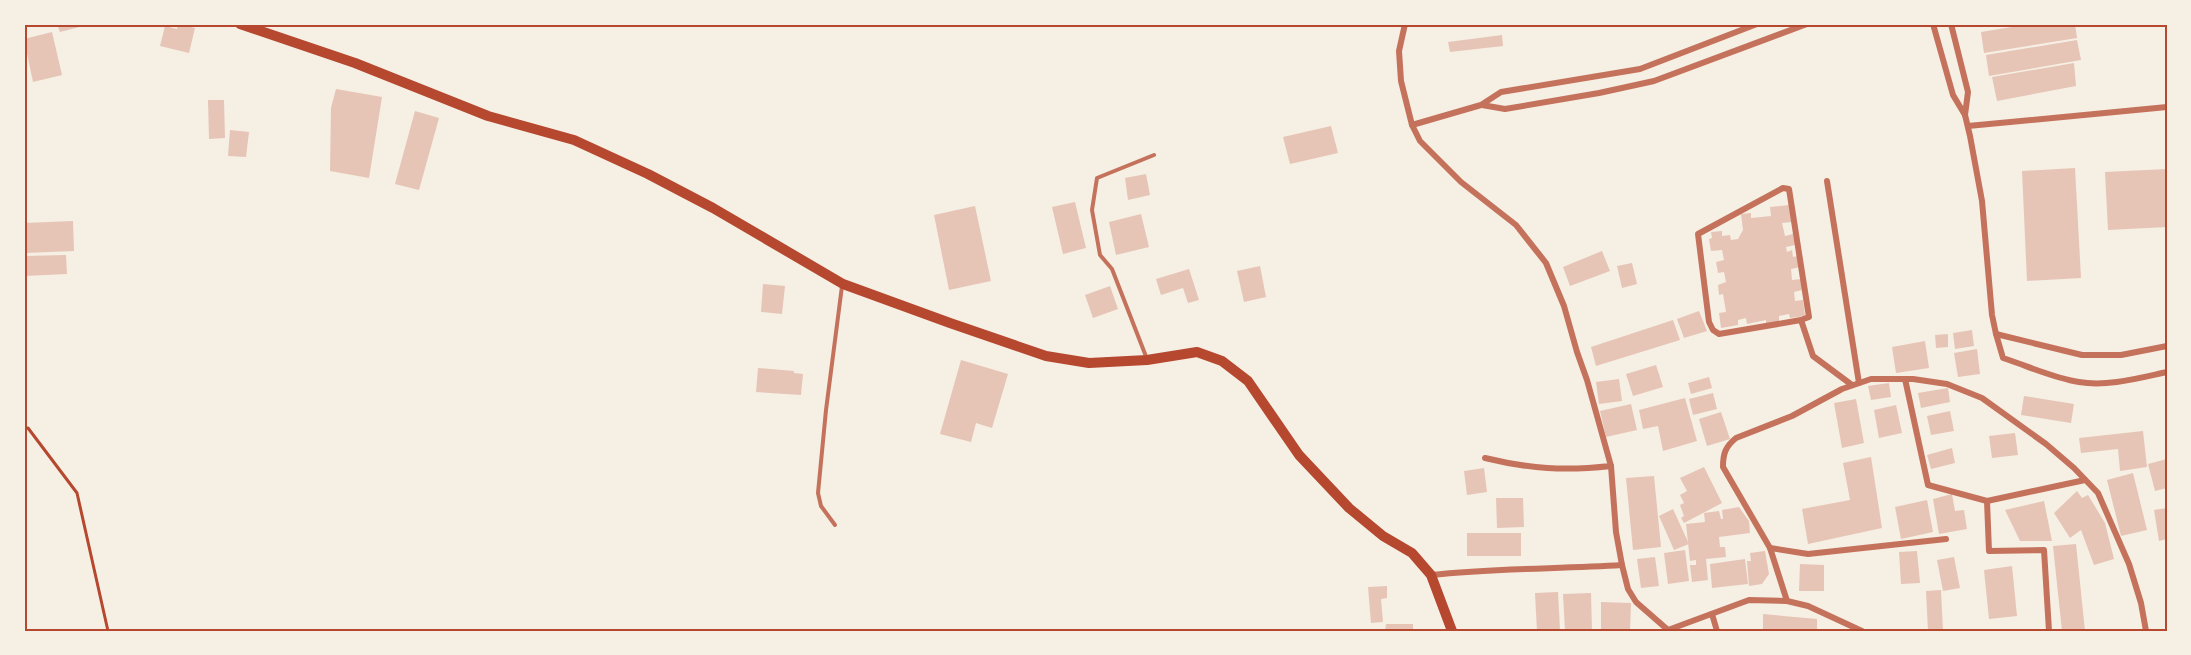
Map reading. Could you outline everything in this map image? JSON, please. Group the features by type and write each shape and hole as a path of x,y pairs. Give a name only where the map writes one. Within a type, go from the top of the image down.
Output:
{"main road":[{"path":"240,24 355,63 488,116 574,140 704,203 843,284 1046,356 1089,363 1147,360 1197,352 1222,361 1248,381 1299,455 1349,508 1383,536 1412,553 1431,575 1452,631"}],"street":[{"path":"1405,24 1400,51 1401,81 1412,125 1420,141 1461,182 1516,225 1546,263 1564,306 1611,466 1616,532 1622,565 1628,589 1636,602 1668,631 1749,600 1787,601 1808,606 1863,631"},
{"path":"1412,125 1481,105 1501,92 1640,69 1757,24"},
{"path":"1481,105 1505,109 1654,81 1807,24"},
{"path":"1933,24 1953,95 1965,115 1968,126 1982,201 1992,315 2003,358 2082,383 2124,381 2167,372"},
{"path":"1951,24 1968,92 1965,115"},
{"path":"1968,126 2167,107"},
{"path":"1827,181 1856,384"},
{"path":"1783,188 1789,189 1809,317 1801,320 1719,334 1713,330 1709,322 1698,234 1783,188"},
{"path":"1801,320 1813,356 1856,384"},
{"path":"1996,334 2082,356 2121,355 2167,346"},
{"path":"1787,601 1770,548 1723,468 1723,455 1728,444 1736,438 1792,416 1856,384 1886,378 1905,379 1947,384 1982,398 2046,444 2098,493 2129,564 2141,603 2146,631"},
{"path":"1905,379 1928,485 1987,501 2085,480"},
{"path":"1485,458 1508,464 1552,469 1572,470 1611,466"},
{"path":"1987,501 1989,551 2044,550 2049,631"},
{"path":"1770,548 1808,554 1946,539"},
{"path":"1431,575 1475,570 1622,565"},
{"path":"1712,614 1716,631"}],"lane":[{"path":"1147,360 1112,269 1100,255 1092,210 1097,178 1154,155"},
{"path":"834,525 821,506 818,494 826,410 843,284"}],"path":[{"path":"24,429 28,428 77,494 108,631"}],"building":[{"path":"57,24 86,24 87,25 60,32"},
{"path":"178,24 195,28 189,53 160,46 165,26 177,29"},
{"path":"2030,24 2075,24 2077,38 1984,53 1981,32"},
{"path":"52,32 62,75 33,82 24,39"},
{"path":"1502,35 1503,46 1450,52 1448,42"},
{"path":"2077,40 2081,60 1989,76 1986,55"},
{"path":"2074,63 2076,86 1997,101 1992,77"},
{"path":"336,89 382,97 369,178 330,171 331,108"},
{"path":"208,100 224,100 225,138 209,139"},
{"path":"415,111 439,118 419,190 395,184"},
{"path":"1331,126 1338,153 1290,164 1283,137"},
{"path":"230,130 249,132 246,157 228,156"},
{"path":"2075,168 2081,278 2027,281 2022,171"},
{"path":"2167,169 2167,227 2108,230 2105,172"},
{"path":"1146,174 1150,195 1128,200 1125,178"},
{"path":"1075,202 1086,248 1063,254 1052,207"},
{"path":"1789,205 1792,222 1782,223 1785,236 1793,234 1795,245 1786,247 1787,252 1792,250 1793,257 1798,256 1800,267 1791,269 1792,280 1801,279 1802,290 1794,292 1795,301 1803,300 1805,316 1790,318 1789,314 1779,316 1779,323 1766,325 1766,320 1747,324 1746,318 1738,320 1738,325 1721,328 1719,313 1726,312 1723,294 1719,295 1718,285 1726,282 1724,272 1718,273 1716,262 1724,260 1722,250 1711,251 1709,239 1712,238 1711,232 1722,231 1722,236 1730,235 1731,240 1738,239 1743,230 1741,214 1751,213 1751,218 1771,216 1770,207"},
{"path":"975,206 991,281 949,290 934,215"},
{"path":"1141,214 1149,247 1116,255 1109,222"},
{"path":"73,221 74,251 25,253 24,223"},
{"path":"1602,251 1610,271 1570,286 1563,267"},
{"path":"66,255 67,274 25,276 25,256"},
{"path":"1632,263 1637,284 1622,288 1617,266"},
{"path":"1260,266 1266,297 1244,302 1237,271"},
{"path":"1189,269 1199,300 1188,303 1183,288 1161,295 1156,279"},
{"path":"763,284 785,286 782,314 761,312"},
{"path":"1110,286 1118,309 1093,318 1085,295"},
{"path":"1699,311 1707,331 1684,338 1677,319"},
{"path":"1673,320 1680,340 1596,366 1591,347"},
{"path":"1972,330 1974,346 1955,349 1953,333"},
{"path":"1948,334 1948,347 1936,348 1935,335"},
{"path":"1925,341 1929,368 1896,373 1892,347"},
{"path":"1977,349 1980,374 1958,377 1954,353"},
{"path":"961,360 1008,374 992,428 976,423 971,442 940,434"},
{"path":"1656,365 1663,387 1633,396 1626,374"},
{"path":"758,368 803,374 801,395 756,392"},
{"path":"1709,377 1712,388 1691,394 1688,383"},
{"path":"1619,379 1622,401 1599,404 1596,382"},
{"path":"1889,383 1891,397 1871,400 1868,386"},
{"path":"1948,388 1950,402 1921,408 1918,393"},
{"path":"1713,393 1717,409 1693,415 1689,399"},
{"path":"2024,396 2074,404 2071,423 2021,415"},
{"path":"1685,398 1697,441 1663,451 1658,426 1643,429 1639,410"},
{"path":"1856,399 1864,443 1842,448 1834,403"},
{"path":"1631,404 1637,430 1606,437 1600,411"},
{"path":"1896,405 1902,433 1879,438 1874,410"},
{"path":"1950,411 1954,431 1931,435 1927,416"},
{"path":"1721,412 1730,439 1707,446 1699,419"},
{"path":"2143,431 2147,467 2120,471 2118,449 2081,453 2079,438"},
{"path":"2015,433 2018,455 1992,458 1989,436"},
{"path":"1952,448 1955,463 1931,469 1927,455"},
{"path":"1871,457 1882,528 1808,544 1802,509 1850,500 1843,463"},
{"path":"2167,459 2167,488 2155,491 2148,464"},
{"path":"1704,467 1722,503 1684,523 1681,518 1684,516 1680,505 1684,503 1680,495 1687,491 1680,478"},
{"path":"1484,468 1487,492 1467,495 1464,471"},
{"path":"2133,473 2147,530 2121,536 2107,480"},
{"path":"1654,476 1661,547 1633,550 1626,478"},
{"path":"2077,491 2082,498 2088,495 2105,523 2114,559 2094,565 2081,530 2070,538 2054,513"},
{"path":"1952,494 1955,511 1964,510 1967,529 1939,534 1933,499"},
{"path":"1496,498 1523,498 1524,527 1497,528"},
{"path":"1927,500 1933,532 1901,539 1895,507"},
{"path":"2044,501 2052,541 2020,541 2005,510"},
{"path":"1739,507 1749,521 1750,533 1719,537 1720,547 1725,547 1726,557 1706,559 1708,580 1692,582 1690,565 1696,565 1696,560 1690,561 1686,524 1705,522 1704,513 1719,511 1723,519 1722,510"},
{"path":"2167,508 2167,539 2159,541 2154,510"},
{"path":"1673,509 1689,544 1674,550 1659,516"},
{"path":"1467,533 1521,533 1521,556 1467,556"},
{"path":"2076,544 2085,631 2062,631 2053,546"},
{"path":"1685,550 1689,581 1668,584 1664,553"},
{"path":"1765,551 1769,574 1762,584 1749,586 1747,561 1751,561 1750,553"},
{"path":"1917,551 1920,583 1901,584 1899,552"},
{"path":"1655,557 1659,586 1641,588 1637,559"},
{"path":"1954,557 1960,588 1943,591 1937,560"},
{"path":"1745,559 1748,584 1712,588 1710,564"},
{"path":"1800,564 1824,565 1824,591 1799,591"},
{"path":"2012,566 2017,616 1989,619 1984,570"},
{"path":"1387,586 1387,598 1381,599 1383,622 1371,623 1368,587"},
{"path":"1941,590 1943,631 1928,631 1926,591"},
{"path":"1558,592 1560,630 1537,631 1535,593"},
{"path":"1591,593 1592,631 1565,631 1563,594"},
{"path":"1601,602 1631,603 1630,631 1601,631"},
{"path":"1763,614 1817,619 1817,631 1763,631"},
{"path":"1386,624 1413,624 1413,631 1385,631"}]}
